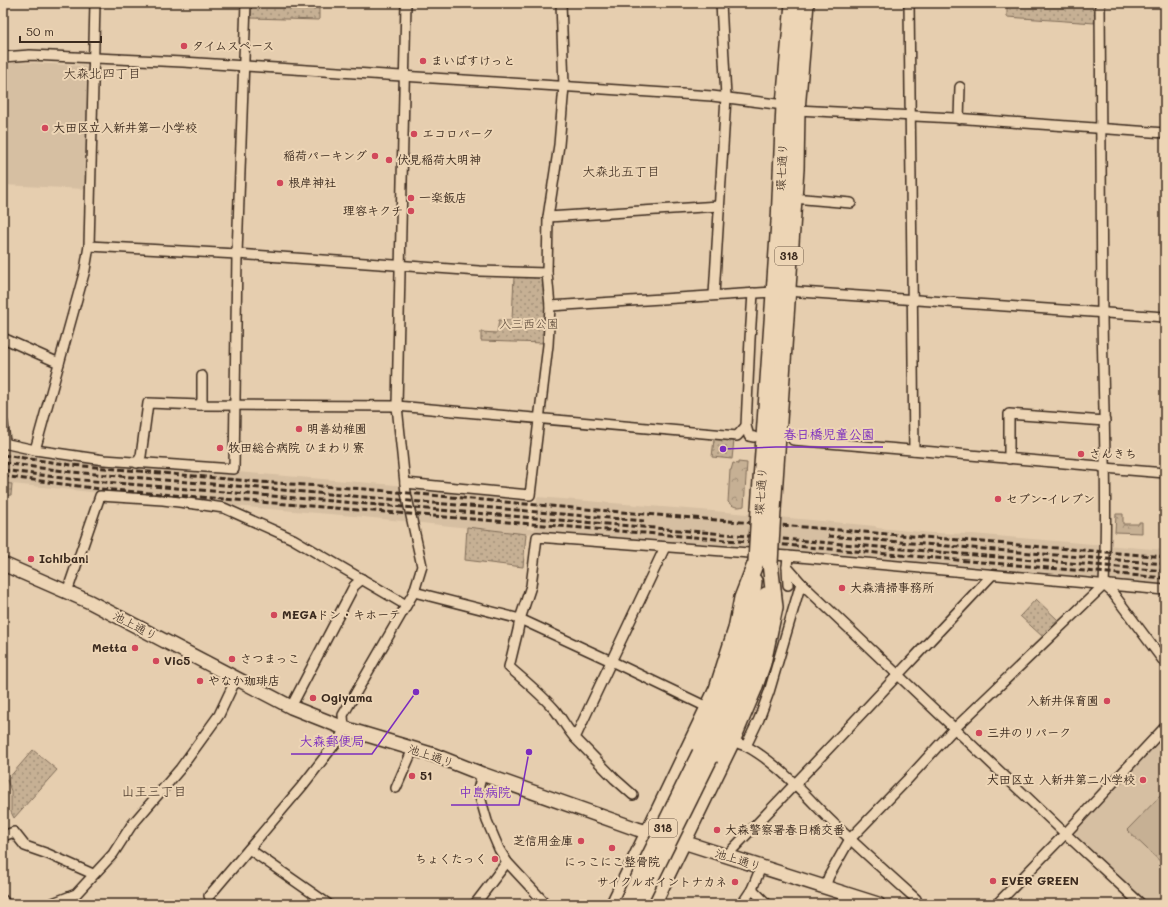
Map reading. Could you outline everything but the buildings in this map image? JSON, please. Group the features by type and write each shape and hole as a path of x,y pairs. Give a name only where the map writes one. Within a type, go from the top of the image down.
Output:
{"main road":[{"name":"環七通り","path":"780,291 794,198 791,107 793,3"},
{"name":"環七通り","path":"638,904 705,755 738,666 763,562 780,291 779,222 791,107 806,3"},
{"path":"614,904 629,875 648,831 709,708 724,669 736,629 742,598 763,562"},
{"path":"653,904 683,842 739,743 763,663 775,608 763,562"},
{"name":"池上通り","path":"3,564 90,602 291,707 344,728 434,755 482,774 648,831 878,904"},
{"name":"環七通り","path":"626,904 705,755"}],"street":[{"path":"35,450 85,270 89,246 95,3"},
{"path":"3,423 4,443 35,450 104,460 234,469 237,254 245,66 246,3"},
{"path":"209,896 303,785 341,736 344,728 343,715 414,592 422,566 405,483 397,406 406,3"},
{"path":"405,483 530,495 548,345 550,306 547,273 548,217 559,145 564,86 561,3"},
{"path":"714,295 726,97 721,3"},
{"path":"909,3 914,450"},
{"path":"825,887 829,876 850,839 955,728 1104,586 1105,421 1102,313 1100,3"},
{"path":"3,57 30,55 94,58 564,86 726,97 791,107 1165,133"},
{"path":"958,119 960,86"},
{"path":"794,198 851,203"},
{"path":"548,217 719,206"},
{"path":"89,246 237,254 479,271 547,273"},
{"path":"550,306 714,295 754,294 780,291 1165,317"},
{"path":"754,294 750,339 746,426 749,436 754,437"},
{"path":"3,338 59,363"},
{"path":"200,405 202,400 202,376"},
{"path":"137,463 141,456 148,403 200,405 397,406 737,436 746,426"},
{"path":"1009,459 1009,414 1105,421"},
{"path":"793,440 1165,473"},
{"path":"68,592 100,496 176,502 224,508 293,539 406,604"},
{"path":"633,795 615,779 568,730 556,712 537,691 509,667 520,619 530,586 537,537 788,556 1104,586 1165,590"},
{"path":"576,738 611,660 665,547"},
{"path":"788,556 788,585"},
{"path":"787,567 1065,834 1141,904"},
{"path":"726,856 795,785 992,575"},
{"path":"291,707 354,586 362,579"},
{"path":"801,582 769,692 759,719 739,743 753,750 779,770 850,839 916,899 917,904"},
{"path":"1104,586 1112,592 1165,663"},
{"path":"414,592 520,619 611,660 709,708"},
{"path":"50,904 76,894 113,854 131,826 180,769 219,715 236,679"},
{"path":"997,904 1165,727"},
{"path":"396,788 414,749"},
{"path":"482,774 478,790 487,821 499,849 507,862 546,904"},
{"path":"3,836 14,832 25,846 48,854 93,874"},
{"path":"249,849 328,904"},
{"path":"475,904 507,862"},
{"path":"742,904 752,889 761,867"},
{"path":"629,875 648,875 655,881 660,889"},
{"path":"752,889 767,904"},
{"path":"3,900 4,904"}],"shaded area":[{"name":"大田区立入新井第一小学校","path":"17,62 85,66 89,70 85,189 3,185 3,65"},
{"path":"3,450 68,458 529,496 527,529 535,529 537,497 725,512 875,526 877,528 932,533 972,534 1165,550 1165,587 535,533 526,534 354,516 234,506 236,511 102,493 3,483"},
{"name":"大田区立 入新井第二小学校","path":"1165,732 1165,904 1147,904 1075,837 1075,829"}],"green space":[{"path":"251,3 319,3 319,20 251,18"},
{"path":"1007,3 1096,3 1095,23 1007,17"},
{"name":"入三西公園","path":"514,276 543,278 547,307 545,343 481,341 481,332 497,333 499,320 512,320"},
{"path":"714,439 734,440 732,459 712,457"},
{"path":"738,462 747,463 744,506 735,507 728,502 730,470 733,463 738,464"},
{"path":"3,483 12,484 11,495 3,496"},
{"path":"1116,514 1123,514 1123,524 1139,524 1139,522 1142,522 1142,533 1115,532"},
{"path":"467,527 526,534 523,567 465,560"},
{"path":"1036,599 1058,620 1043,637 1020,616"},
{"path":"33,750 57,770 14,818 11,812 11,791 7,780"},
{"path":"1165,791 1165,866 1127,830"}],"railway":[{"path":"3,455 72,465 260,482 365,489 537,505 1165,557"},
{"path":"3,463 72,472 644,521"},
{"path":"3,470 70,479 1165,571"},
{"path":"3,476 100,489 681,536 1165,578"},
{"path":"828,536 1165,564"}],"place":[{"name":"タイムスペース","path":"184,46"},
{"name":"まいばすけっと","path":"423,61"},
{"name":"大田区立入新井第一小学校","path":"45,128"},
{"name":"エコロパーク","path":"414,134"},
{"name":"稲荷パーキング","path":"375,156"},
{"name":"伏見稲荷大明神","path":"389,160"},
{"name":"根岸神社","path":"280,183"},
{"name":"一楽飯店","path":"411,198"},
{"name":"理容キクチ","path":"411,211"},
{"name":"明善幼稚園","path":"299,429"},
{"name":"牧田総合病院 ひまわり寮","path":"220,448"},
{"name":"春日橋児童公園","path":"723,449"},
{"name":"さんきち","path":"1081,454"},
{"name":"セブン-イレブン","path":"998,499"},
{"name":"Ichiban!","path":"31,559"},
{"name":"大森清掃事務所","path":"842,588"},
{"name":"MEGAドン・キホーテ","path":"274,615"},
{"name":"Metta","path":"135,648"},
{"name":"さつまっこ","path":"232,659"},
{"name":"Vic5","path":"156,661"},
{"name":"やなか珈琲店","path":"200,681"},
{"name":"大森郵便局","path":"416,692"},
{"name":"Ogiyama","path":"313,698"},
{"name":"入新井保育園","path":"1107,701"},
{"name":"三井のリパーク","path":"979,733"},
{"name":"中島病院","path":"529,752"},
{"name":"51","path":"412,776"},
{"name":"大田区立 入新井第二小学校","path":"1143,780"},
{"name":"大森警察署春日橋交番","path":"717,830"},
{"name":"芝信用金庫","path":"581,841"},
{"name":"にっこにこ整骨院","path":"612,848"},
{"name":"ちょくたっく","path":"495,859"},
{"name":"EVER GREEN","path":"993,881"},
{"name":"サイクルポイントナカネ","path":"735,882"}],"district":[{"name":"大森北四丁目","path":"102,73"},
{"name":"大森北五丁目","path":"621,171"},
{"name":"山王三丁目","path":"154,791"}]}
